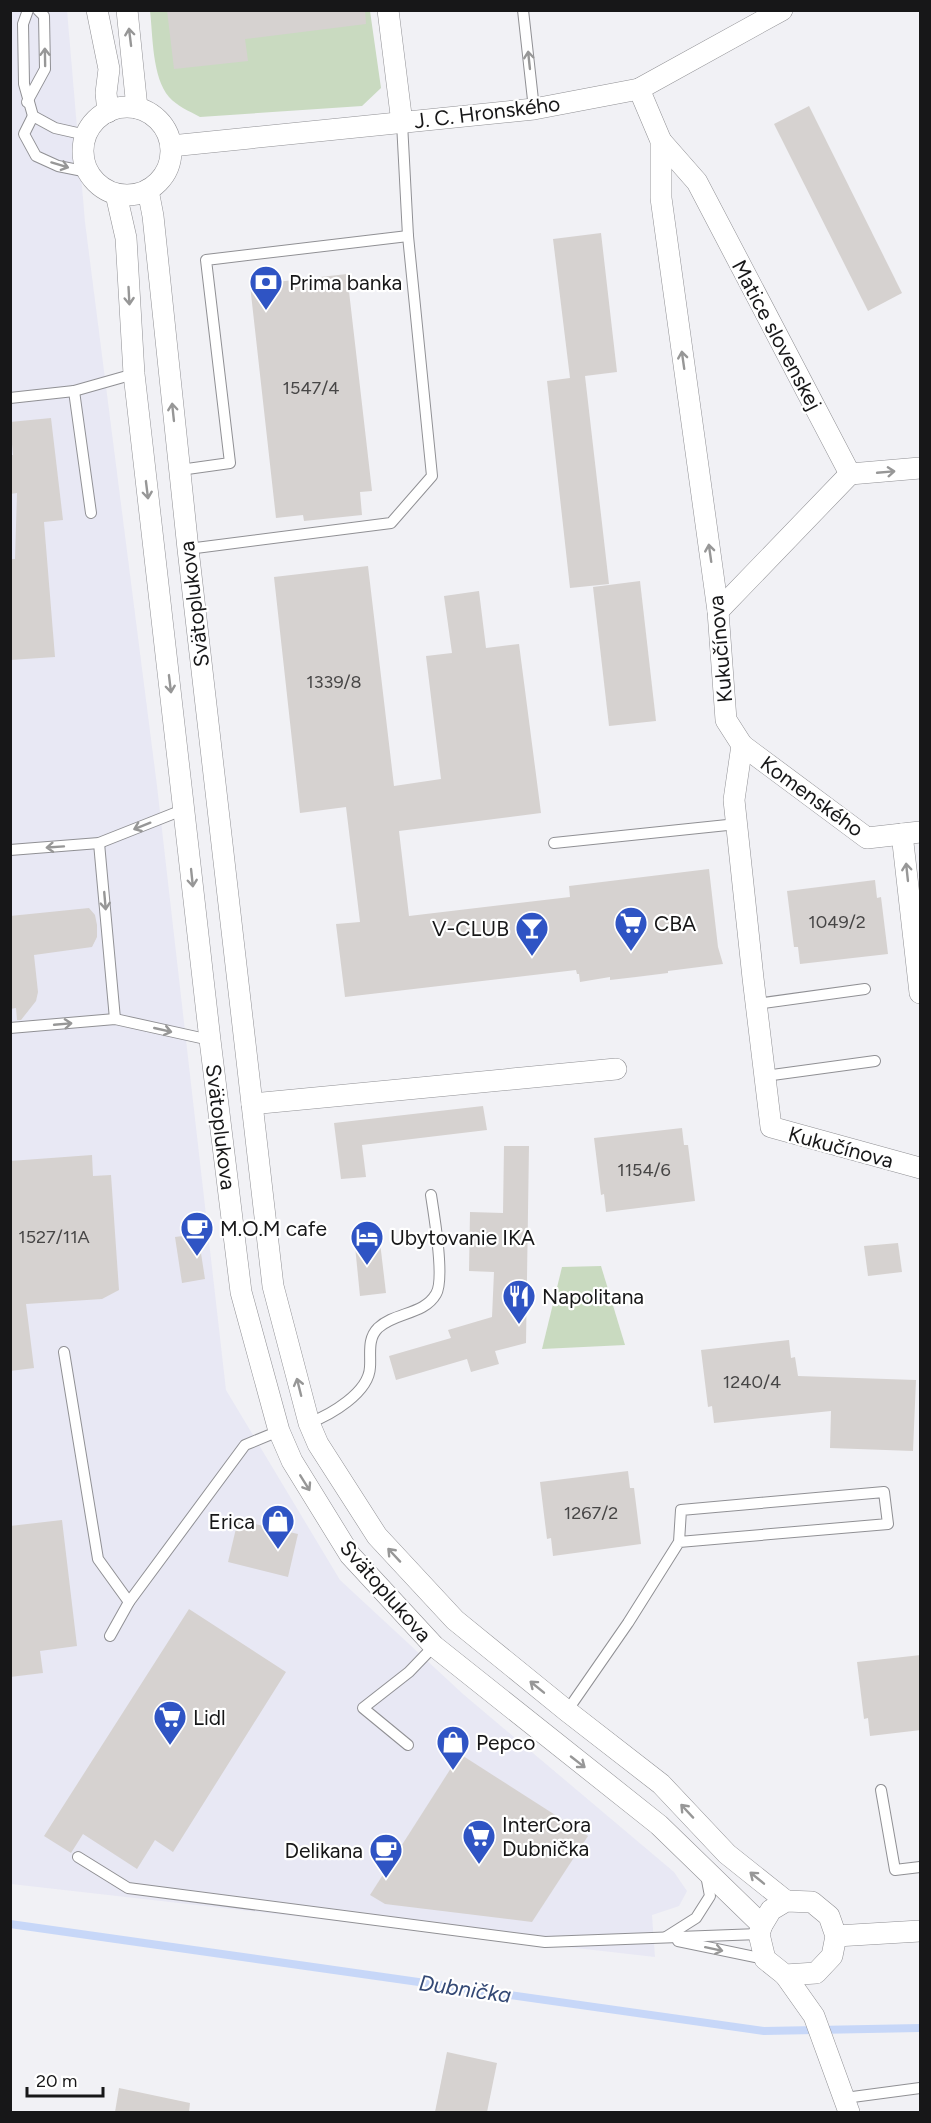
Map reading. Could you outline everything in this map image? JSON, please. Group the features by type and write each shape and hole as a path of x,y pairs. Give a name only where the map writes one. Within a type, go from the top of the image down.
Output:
{"street":[{"path":"97,10 110,69 106,93 108,112"},
{"path":"127,10 137,108"},
{"path":"388,10 402,123"},
{"name":"J. C. Hronského","path":"171,146 534,109 639,89 782,10"},
{"name":"Kukučínova","path":"639,89 661,141 661,198 718,611 726,720 742,745 734,800 771,1127 921,1168"},
{"path":"127,107 137,108 146,111 165,129 171,146 168,167 157,184 148,190 132,195 116,194 100,185 88,172 83,153 86,135 92,125 108,112 127,107"},
{"name":"Matice slovenskej","path":"661,141 697,182 850,474"},
{"name":"Svätoplukova","path":"148,190 153,216 188,549 273,1286 309,1423 318,1444 377,1536 455,1620 661,1784 727,1854 786,1901"},
{"name":"Svätoplukova","path":"116,194 126,238 134,374 241,1292 279,1431 292,1461 350,1554 434,1646 658,1825 705,1869 760,1929"},
{"path":"718,611 850,474 921,468"},
{"name":"Komenského","path":"742,745 867,838 911,833"},
{"path":"911,833 921,993"},
{"path":"209,1030 241,1018"},
{"name":"Svätoplukova","path":"252,1104 616,1069"},
{"path":"814,2016 816,1973 832,1956 836,1936 829,1916 812,1902 786,1901 771,1910 760,1929 765,1959 785,1975 814,2016 847,2105"},
{"path":"836,1936 921,1931"},
{"path":"785,1975 816,1973"}],"lane":[{"path":"28,10 22,24 24,84 27,102 33,116 55,128 86,135"},
{"path":"27,102 45,69 44,16 39,10"},
{"path":"523,10 534,109"},
{"path":"33,116 24,134 36,156 58,166 88,172"},
{"path":"188,549 391,523 432,476 408,237 402,123"},
{"path":"180,470 230,463 206,260 408,237"},
{"path":"10,398 74,391 134,374"},
{"path":"74,391 91,513"},
{"path":"10,850 99,843 185,809"},
{"path":"554,843 737,824"},
{"path":"99,843 115,1019"},
{"path":"756,1004 865,989"},
{"path":"10,1029 115,1019 209,1030"},
{"path":"765,1076 875,1061"},
{"path":"309,1423 326,1416 351,1400 370,1370 370,1344 377,1329 396,1317 425,1307 437,1293 440,1262 432,1195"},
{"path":"64,1352 98,1559 129,1602"},
{"path":"110,1636 129,1602 245,1445 279,1431"},
{"path":"567,1711 628,1623 679,1542 681,1510 884,1492 888,1524 679,1542"},
{"path":"408,1744 363,1708 409,1672 434,1646"},
{"path":"881,1790 895,1870 921,1867"},
{"path":"78,1857 124,1886 137,1890 545,1941 663,1938 760,1929"},
{"path":"663,1938 696,1918 710,1896 705,1869"},
{"path":"663,1938 765,1959"},
{"path":"847,2105 921,2088"}],"shaded area":[{"path":"67,10 85,222 157,786 226,1390 340,1580 463,1694 674,1872 687,1891 679,1906 652,1915 655,1957 11,1884 10,11"}],"green space":[{"path":"150,11 370,11 381,88 362,106 200,117 176,103 163,89 154,56"},
{"path":"601,1266 625,1345 542,1349 562,1267"}],"building":[{"path":"167,10 365,10 366,24 245,39 248,61 174,69"},
{"path":"809,106 902,293 868,311 774,124"},
{"path":"601,233 617,372 585,376 609,584 570,588 547,381 570,378 553,239"},
{"path":"347,274 372,491 360,492 362,515 304,521 303,515 276,518 250,285"},
{"path":"51,418 63,520 44,522 55,657 10,660 10,559 15,559 17,493 10,494 10,455 13,455 10,422"},
{"path":"368,566 394,786 441,779 426,656 452,653 444,596 479,591 486,648 519,644 541,813 399,831 409,916 570,897 569,886 709,869 718,947 723,964 668,971 668,973 610,980 610,977 580,982 576,970 345,997 336,924 360,922 346,807 300,813 274,577"},
{"path":"640,581 656,721 609,726 593,587"},
{"path":"875,880 877,898 881,897 888,954 800,964 798,947 794,947 787,891"},
{"path":"89,908 95,915 97,925 97,937 92,947 34,955 38,992 36,1001 21,1020 17,1020 16,1008 10,1009 10,916"},
{"path":"483,1106 487,1130 362,1145 366,1177 341,1179 334,1123"},
{"path":"682,1128 684,1145 688,1145 695,1201 606,1212 604,1194 601,1195 594,1138"},
{"path":"504,1146 529,1146 526,1343 495,1351 499,1364 471,1372 467,1359 396,1380 389,1356 451,1338 448,1330 492,1317 494,1272 469,1271 470,1212 503,1213"},
{"path":"92,1155 93,1176 111,1175 119,1290 102,1299 26,1304 34,1368 10,1371 10,1161"},
{"path":"198,1234 205,1279 182,1283 175,1237"},
{"name":"Ubytovanie IKA","path":"379,1234 386,1293 360,1296 354,1236"},
{"path":"898,1243 902,1272 868,1276 864,1246"},
{"path":"789,1340 791,1358 795,1357 798,1376 916,1380 913,1451 830,1448 831,1411 714,1423 712,1406 708,1407 701,1350"},
{"path":"628,1471 630,1488 634,1488 641,1544 553,1556 551,1538 547,1539 540,1482"},
{"path":"62,1520 77,1646 40,1651 43,1673 10,1677 10,1526"},
{"path":"238,1520 298,1534 288,1577 228,1562"},
{"name":"Lidl","path":"189,1609 286,1672 173,1852 155,1840 137,1869 83,1834 71,1853 44,1836"},
{"path":"921,1655 921,1730 870,1736 868,1718 864,1719 857,1662"},
{"name":"InterCora Dubnička","path":"460,1754 588,1836 532,1922 385,1904 370,1895"},
{"path":"447,2052 497,2063 487,2112 435,2112"},
{"path":"119,2088 190,2103 189,2112 115,2112"}],"waterway":[{"name":"Dubnička","path":"10,1924 764,2031 920,2028"}],"place":[{"name":"Prima banka","path":"266,311"},
{"name":"CBA","path":"631,952"},
{"name":"V-CLUB","path":"532,957"},
{"name":"M.O.M cafe","path":"197,1257"},
{"name":"Ubytovanie IKA","path":"367,1266"},
{"name":"Napolitana","path":"519,1325"},
{"name":"Erica","path":"278,1550"},
{"name":"Lidl","path":"170,1746"},
{"name":"Pepco","path":"453,1771"},
{"name":"InterCora Dubnička","path":"479,1865"},
{"name":"Delikana","path":"386,1879"}]}
